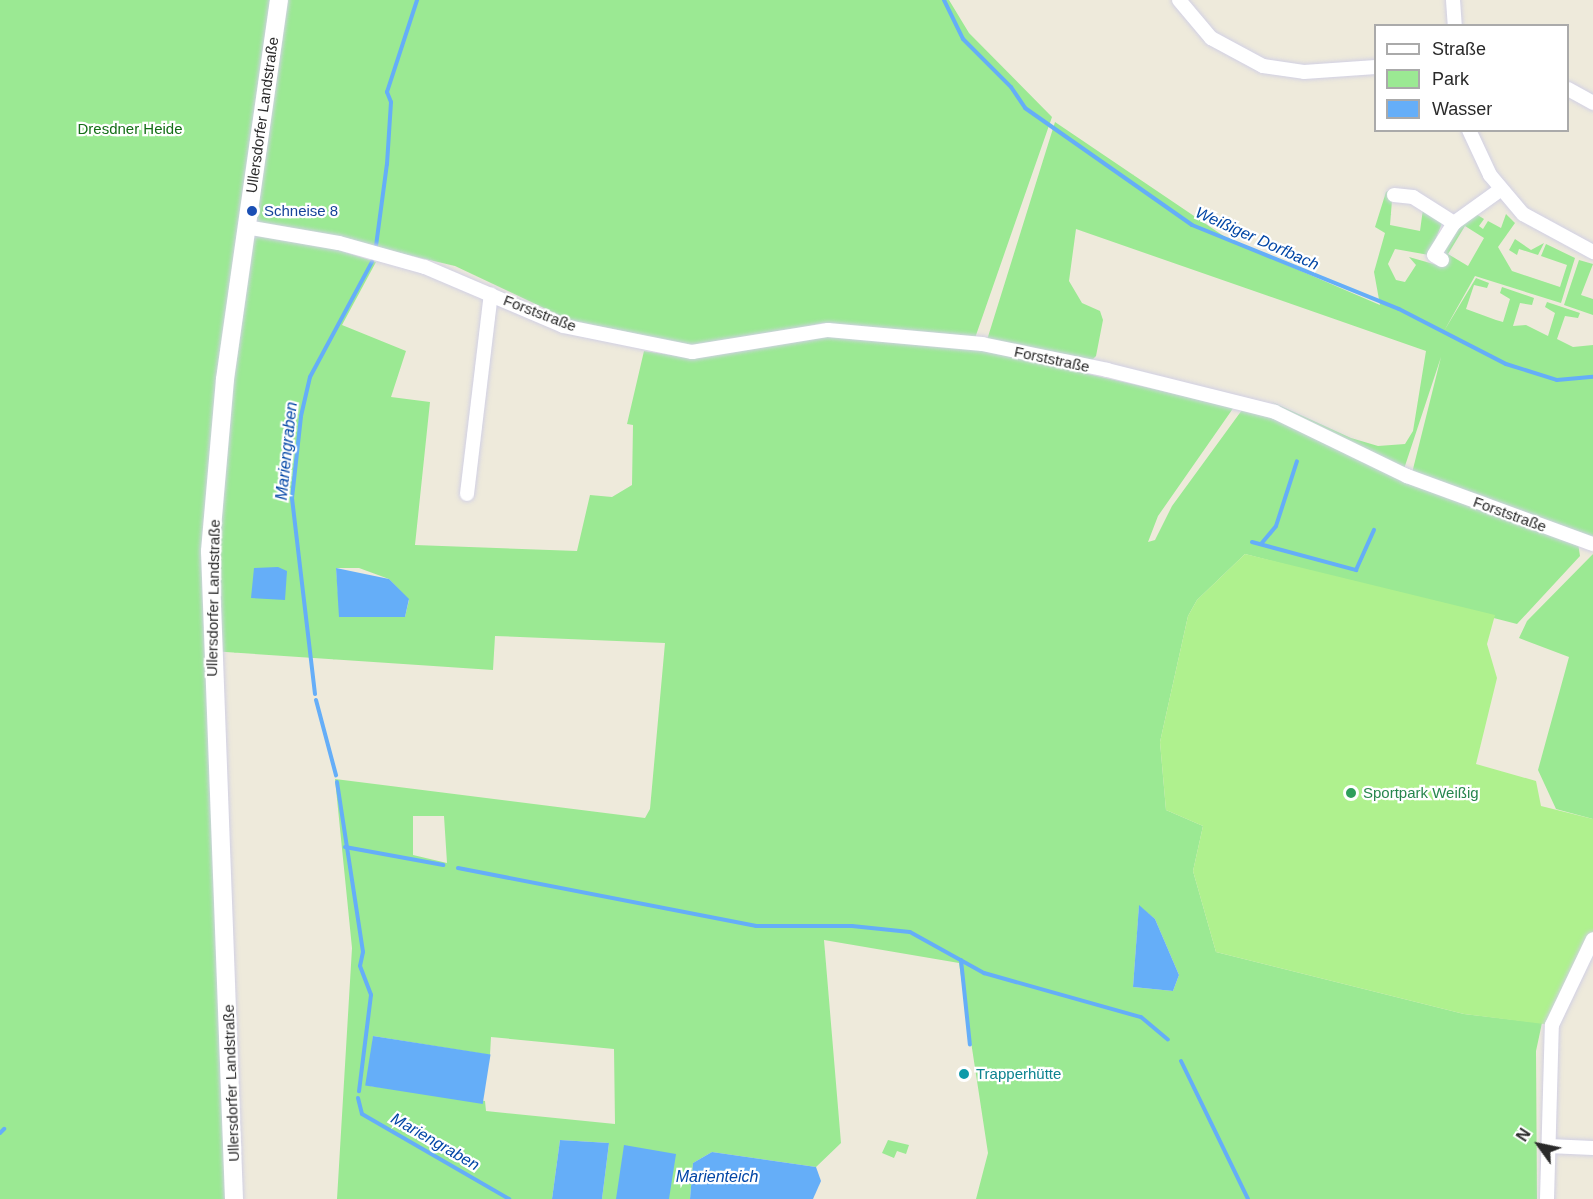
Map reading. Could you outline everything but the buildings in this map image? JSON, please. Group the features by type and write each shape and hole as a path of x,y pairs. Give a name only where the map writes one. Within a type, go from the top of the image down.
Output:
{"main road":[{"name":"Ullersdorfer Landstraße","path":"234,1199 210,551 246,227 279,0"}],"street":[{"path":"1179,0 1210,38 1263,66 1304,72 1374,67"},
{"path":"1453,0 1455,24"},
{"path":"1569,90 1593,103"},
{"path":"1470,132 1500,190 1541,227 1593,252"},
{"path":"1442,260 1434,255 1454,223 1500,190"},
{"path":"1403,193 1454,223"},
{"name":"Forststraße","path":"246,227 339,243 441,272 563,326 692,352 828,330 982,344 1107,370 1275,412 1407,476 1593,544"},
{"name":"Forststraße","path":"467,494 491,294"},
{"path":"1546,1199 1552,1025 1593,939"},
{"path":"1548,1146 1593,1148"}],"green space":[{"name":"Dresdner Heide","path":"0,0 949,0 969,33 1052,117 975,338 823,323 732,343 693,346 569,320 455,266 340,239 338,250 376,262 342,325 406,351 391,397 430,402 415,545 577,551 590,495 612,497 632,485 633,425 627,424 644,351 691,358 828,335 982,350 1234,407 1158,516 1148,542 1155,540 1172,506 1242,410 1278,420 1342,452 1347,444 1272,402 1351,438 1378,446 1405,444 1413,431 1426,351 1076,229 1069,281 1082,303 1100,311 1103,320 1096,356 1090,362 987,340 1055,122 1231,241 1380,305 1374,272 1385,233 1375,227 1386,192 1393,188 1390,225 1420,231 1423,209 1418,203 1443,221 1429,255 1395,249 1388,264 1396,280 1405,282 1416,265 1409,257 1444,267 1449,260 1440,254 1456,228 1476,214 1484,219 1479,226 1483,229 1488,221 1501,228 1506,214 1515,223 1498,247 1512,271 1560,287 1567,265 1541,256 1546,244 1575,258 1561,303 1475,276 1444,331 1476,278 1489,283 1487,288 1474,285 1466,309 1496,320 1503,322 1510,299 1500,293 1502,287 1534,298 1532,305 1520,303 1513,326 1526,325 1548,336 1555,313 1545,307 1547,302 1580,313 1578,318 1565,316 1557,339 1573,347 1593,345 1593,539 1412,473 1441,357 1401,478 1578,543 1580,556 1517,624 1245,554 1197,600 1188,616 1160,742 1166,810 1203,826 1193,871 1216,952 1464,1014 1542,1023 1536,1051 1537,1199 976,1199 988,1153 959,963 824,940 841,1143 816,1167 712,1152 693,1163 690,1199 602,1199 609,1143 560,1140 552,1199 337,1199 352,948 335,779 645,818 650,809 665,643 495,636 493,670 211,651 234,1199 0,1199","holes":["1465,226 1484,238 1468,266 1448,254","336,568 359,568 389,579 409,600 405,617 340,617","413,816 444,816 447,863 413,855","1139,906 1155,919 1179,975 1173,991 1133,987","373,1036 490,1055 491,1037 614,1049 615,1124 486,1111 485,1101 370,1086"]},
{"path":"1515,239 1531,250 1544,243 1538,255 1519,249 1517,255 1509,250"},
{"path":"1579,260 1593,264 1581,295 1593,299 1593,315 1564,305"},
{"name":"Sportpark Weißig","path":"1245,554 1495,615 1487,644 1497,678 1476,764 1536,781 1541,806 1593,819 1593,939 1552,1025 1464,1014 1216,952 1193,871 1203,826 1166,810 1160,742 1188,616 1197,600"},
{"path":"1593,554 1593,819 1556,809 1538,770 1569,657 1519,638 1527,621"},
{"path":"888,1140 909,1145 906,1154 897,1151 894,1158 882,1153"}],"water":[{"path":"278,567 287,571 285,600 251,598 254,568"},
{"path":"336,568 389,579 409,599 405,617 339,617"},
{"path":"1139,905 1155,919 1179,975 1173,991 1133,987"},
{"path":"373,1036 491,1055 483,1104 365,1085"},
{"path":"560,1140 609,1143 602,1199 552,1199"},
{"name":"Marienteich","path":"624,1145 676,1154 669,1199 616,1199"},
{"name":"Marienteich","path":"712,1152 816,1167 821,1181 813,1199 690,1199 693,1163"}],"waterway":[{"name":"Mariengraben","path":"376,246 387,164 391,102 387,92 417,0"},
{"name":"Weißiger Dorfbach","path":"944,0 963,39 1011,87 1025,108 1192,225 1399,309 1506,364 1557,380 1593,377"},
{"name":"Mariengraben","path":"315,694 292,498 301,416 310,377 372,262"},
{"path":"1261,544 1276,526 1297,461"},
{"path":"1252,542 1356,570 1374,530"},
{"path":"316,700 336,775"},
{"name":"Mariengraben","path":"337,782 363,952 360,966 371,995 359,1091"},
{"path":"345,847 443,865"},
{"path":"458,868 756,926 852,926 910,932 984,973 1141,1017 1168,1040"},
{"path":"961,960 970,1045"},
{"path":"1181,1061 1248,1199"},
{"name":"Mariengraben","path":"358,1098 362,1114 509,1199"},
{"path":"0,1133 4,1129"}],"place":[{"name":"Schneise 8","path":"252,211"},
{"name":"Sportpark Weißig","path":"1351,793"},
{"name":"Trapperhütte","path":"964,1074"}]}
